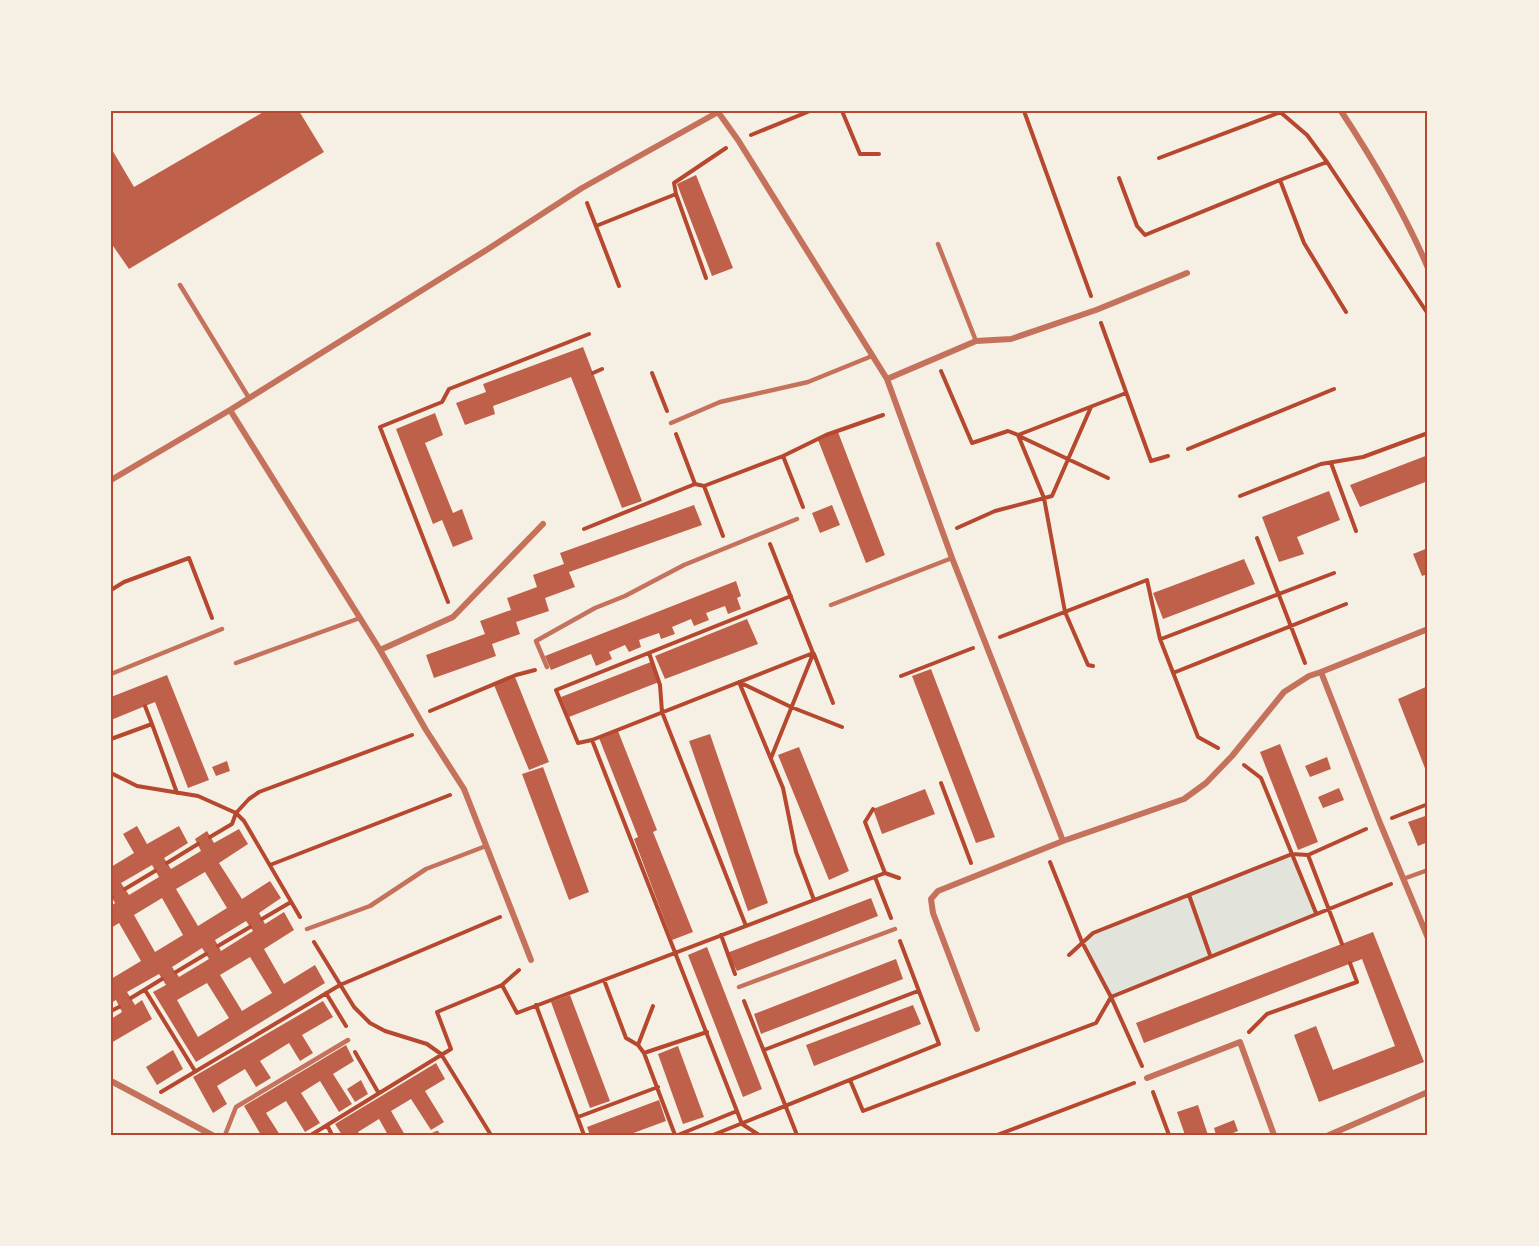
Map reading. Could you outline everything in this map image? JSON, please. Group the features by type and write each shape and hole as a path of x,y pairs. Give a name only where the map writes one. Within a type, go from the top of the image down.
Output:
{"street":[{"path":"1341,111 1368,151 1409,224 1428,268"},
{"path":"111,480 230,410 582,188 719,112 887,379 952,558 1063,841"},
{"path":"887,379 976,341 1011,339 1096,310 1187,273"},
{"path":"230,410 464,789 531,960"},
{"path":"380,650 453,617 543,524"},
{"path":"977,1029 933,913 931,899 938,891 1063,841 1184,798 1206,783 1232,756 1284,692 1310,676 1428,629"},
{"path":"1321,672 1428,938"},
{"path":"1147,1078 1240,1042 1274,1135"},
{"path":"111,1081 212,1135"},
{"path":"1329,1135 1428,1092"}],"lane":[{"path":"938,244 976,341"},
{"path":"180,285 249,398"},
{"path":"671,423 720,402 808,382 872,356"},
{"path":"547,667 536,641 595,608 625,596 684,565 797,519"},
{"path":"831,605 952,558"},
{"path":"236,663 360,618"},
{"path":"111,674 222,629"},
{"path":"307,929 370,906 426,869 486,846"},
{"path":"1403,879 1428,870"},
{"path":"739,987 895,929"},
{"path":"225,1135 236,1107 348,1040"}],"path":[{"path":"842,111 860,154 879,154"},
{"path":"1159,158 1280,112 1307,135 1327,162 1428,314"},
{"path":"1119,178 1137,226 1145,235 1327,162"},
{"path":"1280,180 1304,243 1346,312"},
{"path":"582,188 619,286"},
{"path":"596,226 676,194 706,278"},
{"path":"453,617 380,427 442,402 449,389 589,334"},
{"path":"936,358 972,443 1008,431 1107,478"},
{"path":"593,373 602,369"},
{"path":"652,373 695,484"},
{"path":"1188,450 1334,389"},
{"path":"1018,435 1126,393"},
{"path":"943,534 996,511 1052,496 1091,407"},
{"path":"584,529 695,484 704,486 783,456 826,435 898,409"},
{"path":"1240,496 1321,464 1363,457 1428,433"},
{"path":"1018,435 1044,498 1065,612 1088,665 1093,666"},
{"path":"783,456 807,516 797,519"},
{"path":"1331,463 1356,531"},
{"path":"704,486 727,548"},
{"path":"766,532 833,703"},
{"path":"1257,538 1310,676"},
{"path":"111,590 124,582 189,558 214,624 222,629"},
{"path":"1161,639 1334,573"},
{"path":"901,676 1147,580 1161,639 1198,736 1232,756 1261,778 1316,913"},
{"path":"556,690 791,596"},
{"path":"1173,673 1346,604"},
{"path":"649,653 660,685 662,712 746,926"},
{"path":"418,716 516,675 547,667 578,743 592,740 813,653"},
{"path":"771,759 813,653"},
{"path":"739,682 791,707 842,727"},
{"path":"739,682 783,788 796,852 814,900"},
{"path":"146,706 177,793"},
{"path":"111,739 152,724"},
{"path":"210,837 232,824 236,813 259,792 426,730"},
{"path":"592,740 742,1124 759,1135"},
{"path":"111,773 137,786 198,796 236,813 244,820 354,1007 370,1023 385,1031 427,1044 441,1054 491,1135"},
{"path":"941,783 975,875"},
{"path":"270,865 464,789"},
{"path":"1070,955 1093,933 1292,854 1308,855 1428,804"},
{"path":"873,809 865,822 885,873"},
{"path":"167,863 198,844"},
{"path":"1045,848 1082,942 1111,997 1147,1078 1169,1135"},
{"path":"1308,855 1342,944"},
{"path":"125,889 155,871"},
{"path":"502,985 517,1013 885,873 899,878"},
{"path":"713,1135 939,1044 875,877"},
{"path":"850,1080 863,1111 1096,1023 1111,997 1210,955 1403,879"},
{"path":"1189,895 1210,955"},
{"path":"262,919 291,902"},
{"path":"147,1100 340,985 513,912"},
{"path":"218,946 250,927"},
{"path":"721,935 797,1135"},
{"path":"176,972 206,954"},
{"path":"311,1135 451,1049 437,1012 502,985 531,960"},
{"path":"1240,1042 1267,1014 1357,982 1350,963"},
{"path":"131,999 162,979"},
{"path":"604,980 626,1038 638,1045 644,1053 676,1135 737,1111"},
{"path":"146,990 195,1071"},
{"path":"764,1050 918,991"},
{"path":"536,1005 584,1135"},
{"path":"111,1011 119,1006"},
{"path":"638,1045 653,1006"},
{"path":"644,1053 707,1032"},
{"path":"998,1135 1147,1078"},
{"path":"578,1117 658,1087"},
{"path":"327,1125 332,1135"}],"shaded area":[{"path":"1292,854 1316,913 1111,997 1082,942 1093,933"}],"building":[{"path":"265,111 299,111 324,152 129,269 111,243 111,148 134,187"},
{"path":"696,175 733,268 712,276 677,184"},
{"path":"583,347 642,501 622,508 571,377 493,406 495,414 465,425 456,403 486,392 483,384"},
{"path":"435,413 443,435 425,443 453,513 462,509 473,539 453,547 442,520 433,524 396,429"},
{"path":"838,432 885,555 866,563 818,440"},
{"path":"1428,455 1428,481 1360,507 1350,485"},
{"path":"1329,491 1340,520 1297,537 1304,554 1279,562 1262,517"},
{"path":"694,505 702,525 569,572 575,587 545,598 549,611 516,622 520,634 492,644 496,656 434,678 426,655 485,634 480,621 511,610 507,598 537,587 533,575 564,564 560,553"},
{"path":"832,505 840,525 820,533 812,513"},
{"path":"1428,548 1428,574 1422,576 1413,554"},
{"path":"1244,559 1255,584 1163,619 1153,593"},
{"path":"736,581 741,596 737,598 741,609 728,614 725,606 706,613 709,620 694,626 691,619 672,627 675,634 661,639 659,633 639,640 641,647 629,652 625,645 609,652 612,659 596,666 591,654 551,670 545,656"},
{"path":"747,619 758,644 665,679 655,656"},
{"path":"651,662 659,682 569,717 561,697"},
{"path":"931,669 995,837 976,843 912,676"},
{"path":"167,675 209,780 188,788 155,702 111,720 111,697"},
{"path":"515,677 549,762 529,770 494,685"},
{"path":"1428,686 1428,709 1426,710 1428,715 1428,776 1398,699"},
{"path":"618,731 657,830 653,832 693,932 672,940 634,839 638,837 599,738"},
{"path":"710,734 768,903 748,911 689,741"},
{"path":"1280,744 1318,842 1298,850 1260,752"},
{"path":"799,747 849,871 829,880 778,755"},
{"path":"1327,757 1331,769 1310,777 1305,766"},
{"path":"227,761 230,771 216,776 212,767"},
{"path":"543,767 589,892 569,900 522,774"},
{"path":"1339,788 1344,800 1323,808 1318,797"},
{"path":"925,789 935,814 882,834 873,809"},
{"path":"1428,815 1428,842 1418,846 1408,822"},
{"path":"137,826 147,844 179,826 188,843 164,858 171,869 201,851 195,839 207,831 214,843 239,829 248,844 219,863 242,899 270,881 281,898 259,913 265,924 284,912 294,930 264,949 284,984 315,965 325,983 196,1062 153,992 166,985 159,974 127,992 135,1005 142,1000 152,1019 111,1043 111,1019 122,1012 116,1000 111,1003 111,979 141,961 119,923 111,928 111,906 115,903 111,896 111,867 134,853 123,834","holes":["152,865 159,877 129,895 121,883","205,872 227,908 198,926 176,889","162,898 183,935 155,952 134,915","246,921 253,931 221,951 215,940","202,948 209,959 179,977 172,967","250,957 272,993 242,1011 220,975","207,983 229,1018 198,1037 177,1000"]},
{"path":"871,898 878,916 737,971 727,953"},
{"path":"1373,932 1424,1062 1319,1102 1294,1035 1316,1026 1333,1070 1395,1046 1362,959 1144,1043 1136,1023"},
{"path":"707,947 762,1089 743,1097 688,955"},
{"path":"896,959 903,979 761,1034 754,1014"},
{"path":"570,995 610,1101 590,1108 551,1002"},
{"path":"323,1001 333,1017 302,1035 313,1053 300,1061 289,1043 260,1061 271,1078 256,1087 245,1069 217,1086 227,1104 213,1113 193,1077"},
{"path":"913,1005 921,1024 814,1066 806,1045"},
{"path":"346,1045 354,1061 333,1074 352,1104 339,1112 320,1081 301,1093 320,1123 305,1132 286,1101 266,1113 280,1135 261,1135 244,1106"},
{"path":"678,1046 704,1117 683,1124 658,1054"},
{"path":"173,1050 183,1069 157,1085 146,1067"},
{"path":"436,1063 445,1079 425,1091 444,1122 431,1130 411,1099 391,1111 405,1135 388,1135 379,1119 358,1132 360,1135 342,1135 335,1124"},
{"path":"361,1080 368,1094 355,1102 347,1089"},
{"path":"659,1100 666,1121 628,1135 590,1135 587,1127"},
{"path":"1198,1105 1208,1135 1185,1135 1177,1112"},
{"path":"1234,1120 1238,1131 1228,1135 1216,1135 1214,1128"}]}
